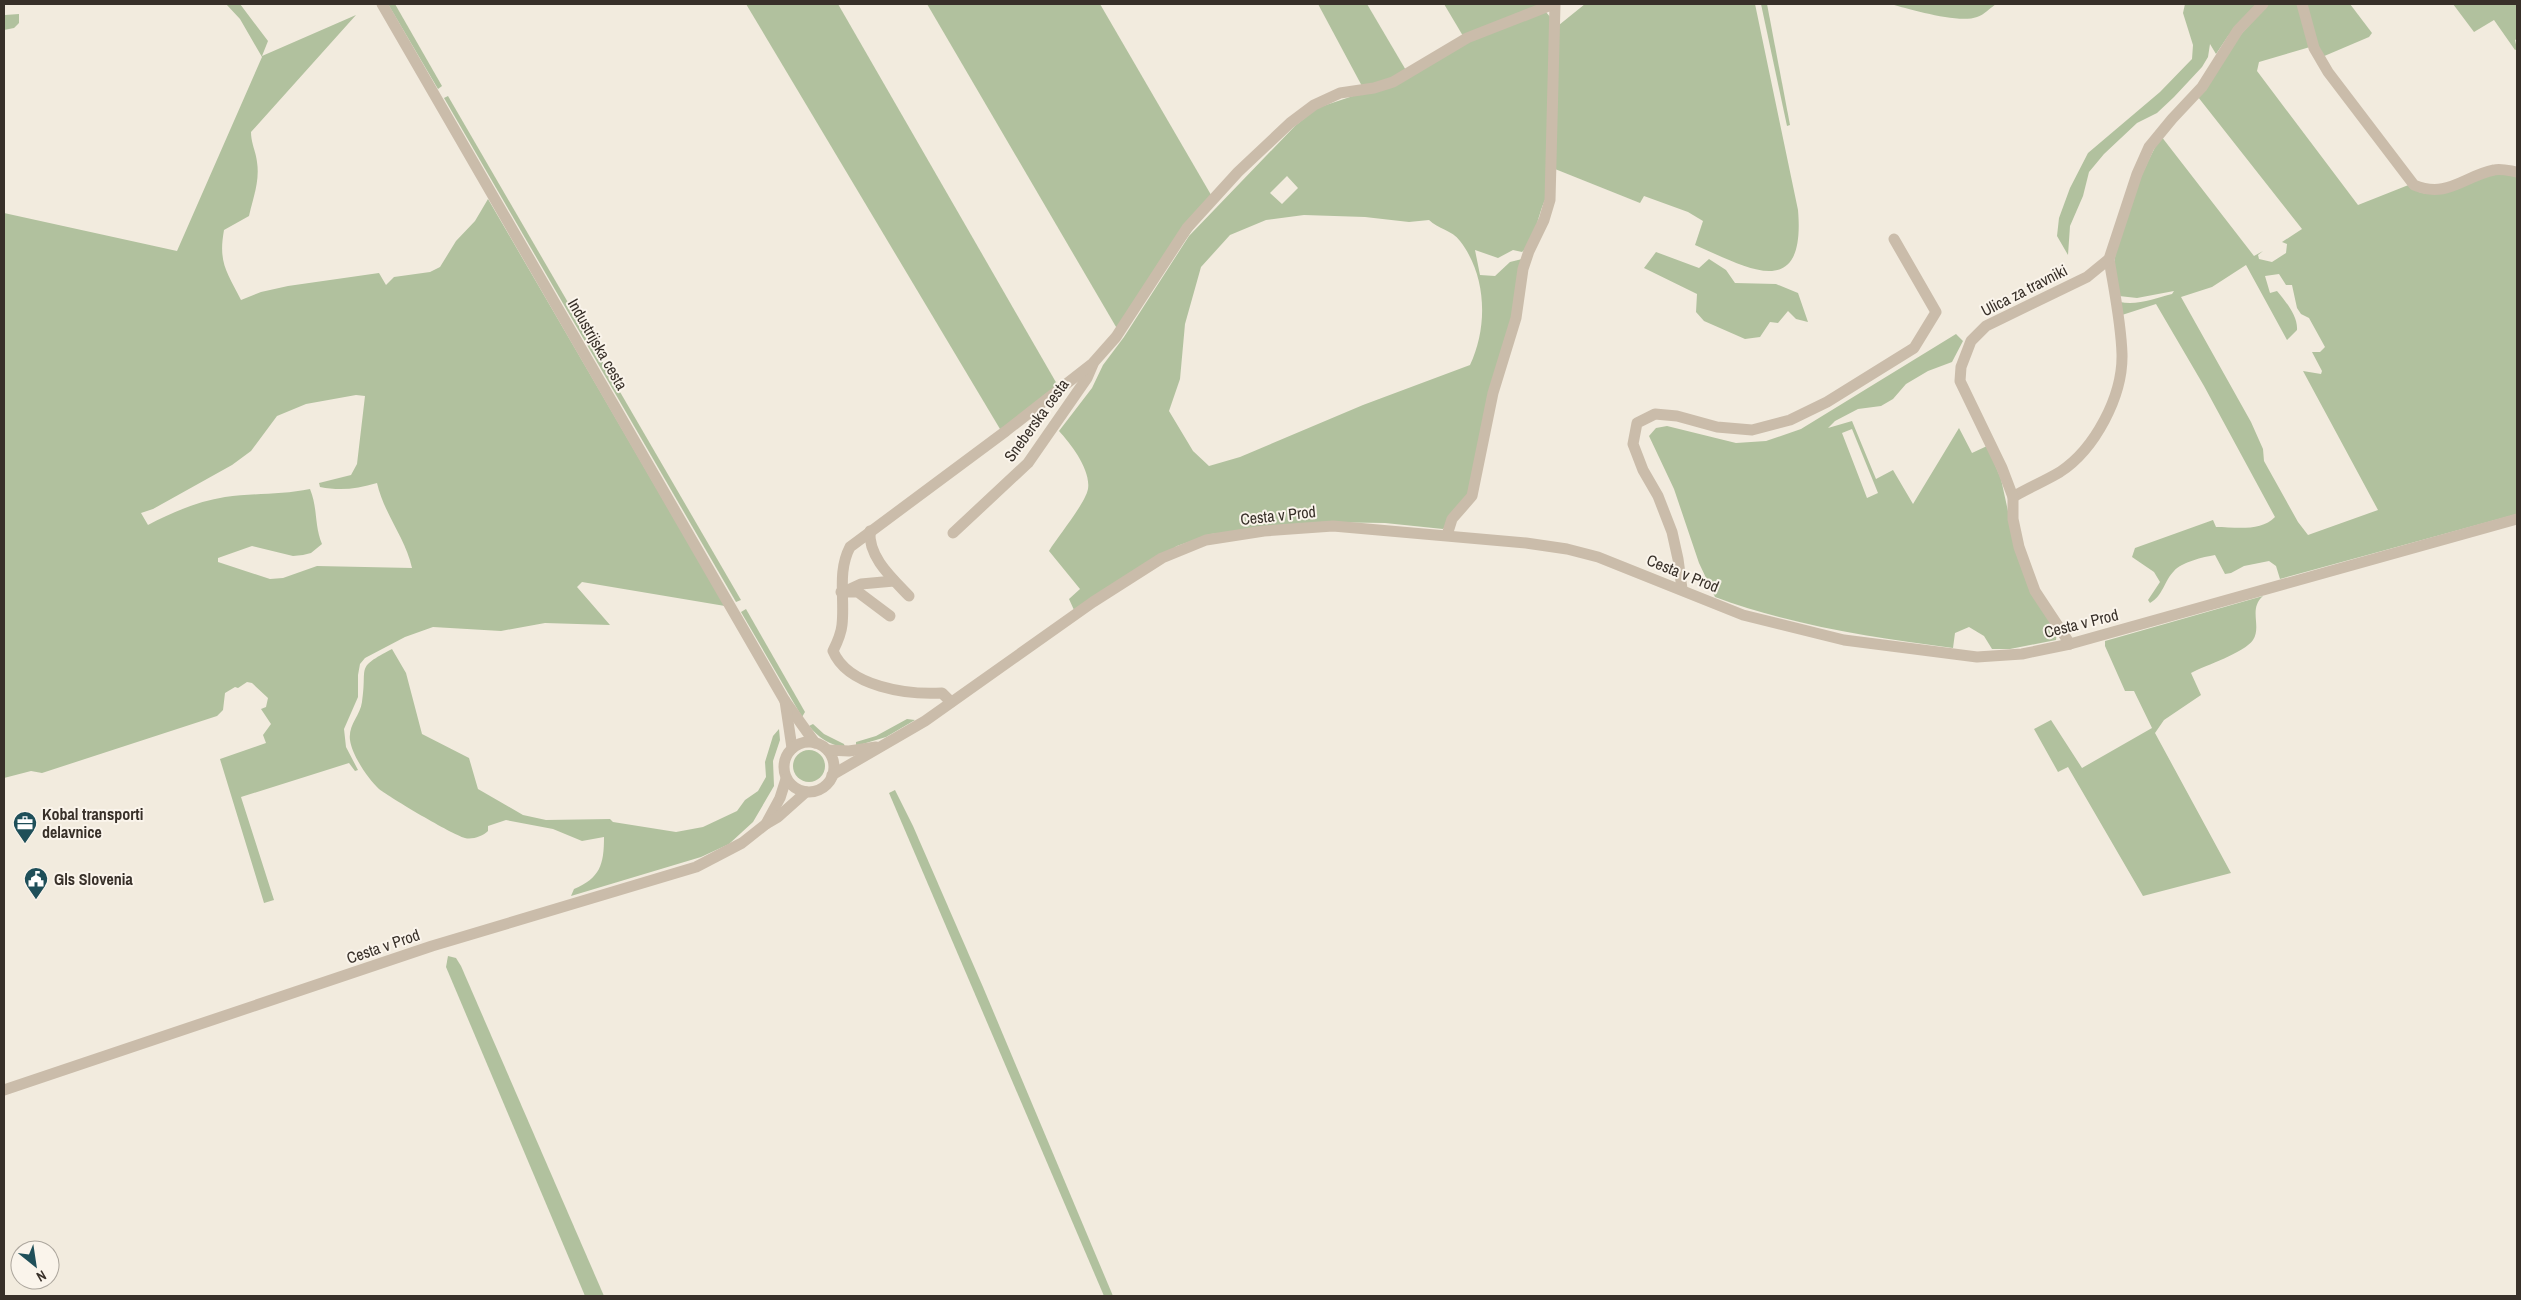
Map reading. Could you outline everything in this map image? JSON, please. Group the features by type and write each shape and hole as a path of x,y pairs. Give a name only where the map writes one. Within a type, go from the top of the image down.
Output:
{"street":[{"name":"Industrijska cesta","path":"382,4 785,701 816,743"},
{"path":"951,702 942,693 897,692 874,685 837,660 833,651 842,625 841,592 844,557 850,547 992,442 1093,363 1116,337 1187,228 1238,172 1290,122 1314,105 1340,93 1374,88 1393,82 1467,38 1554,4 1550,200 1544,220 1528,251 1523,269 1516,318 1493,393 1472,496 1452,519 1447,535"},
{"path":"2012,497 2060,471 2075,460 2092,442 2114,398 2122,356 2109,259 2137,174 2149,147 2202,87 2238,30 2264,4"},
{"path":"2302,4 2314,48 2328,72 2414,185 2426,190 2440,190 2495,169 2517,172"},
{"path":"1682,589 1672,532 1658,496 1643,470 1633,444 1637,423 1655,414 1677,416 1717,427 1752,430 1790,420 1827,402 1914,348 1936,312 1894,239"},
{"name":"Ulica za travniki","path":"2070,644 2035,591 2019,548 2013,519 2012,497 2002,468 1960,381 1960,368 1971,341 1986,326 2087,277 2109,259"},
{"name":"Sneberska cesta","path":"953,533 1028,463 1087,378 1093,363"},
{"name":"Cesta v Prod","path":"832,775 878,747 911,730 1093,602 1153,564 1206,540 1264,531 1333,526 1447,535 1568,549 1598,557 1743,615 1844,640 1977,657 2022,654 2070,644 2517,519"},
{"path":"870,531 869,543 885,571 909,596"},
{"path":"841,592 861,584 894,581"},
{"path":"841,592 858,592 890,616"},
{"name":"Industrijska cesta","path":"785,701 792,748"},
{"path":"766,824 780,798 786,779 783,766 792,748 803,742 816,743 828,750 833,759 832,775 819,790 806,792 795,788 786,779"},
{"name":"Cesta v Prod","path":"828,750 848,751 878,747"},
{"name":"Cesta v Prod","path":"4,1090 432,946 540,912 696,867 738,846 778,817 806,792"}],"green space":[{"path":"226,4 240,4 268,41 262,56 356,15 251,132 258,176 249,216 224,230 222,241 225,267 241,300 261,292 288,286 379,273 386,285 394,277 430,272 440,267 456,241 475,221 488,199 725,606 582,582 577,587 610,625 545,623 501,631 433,627 405,637 365,658 360,664 358,675 358,697 344,729 346,747 358,770 355,771 349,763 241,797 274,900 264,903 220,759 266,743 263,735 271,724 261,709 266,707 268,698 252,683 247,682 225,693 223,710 217,716 42,773 31,771 4,778 4,213 177,251 262,57 240,19","holes":["356,395 365,396 357,464 351,475 319,483 320,487 348,489 377,483 380,494 405,547 412,568 317,566 283,578 270,579 218,562 218,558 252,546 293,556 311,553 322,544 310,489 205,501 148,525 141,513 153,509 232,465 251,451 277,416 306,404"]},
{"path":"388,4 395,4 442,86 438,89"},
{"path":"746,4 838,4 1061,391 1003,434"},
{"path":"927,4 1100,4 1214,200 1119,332"},
{"path":"1318,4 1367,4 1407,72 1363,88"},
{"path":"1444,4 1543,4 1463,36"},
{"path":"1585,4 1755,4 1798,210 1798,239 1792,258 1782,268 1769,271 1752,268 1714,254 1695,245 1703,221 1688,212 1644,196 1640,203 1555,169 1559,25"},
{"path":"1761,4 1767,4 1790,125 1787,126"},
{"path":"1890,4 1996,4 1980,16 1958,19"},
{"path":"2185,4 2259,4 2228,36 2216,54 2210,44 2208,57 2202,67 2174,97 2157,113 2137,123 2104,154 2089,172 2083,196 2070,226 2068,255 2057,236 2059,218 2070,188 2088,153 2160,92 2192,59 2193,45 2183,13"},
{"path":"2268,4 2298,4 2310,47 2259,62 2257,71 2358,205 2411,184 2419,192 2438,194 2454,190 2486,175 2514,174 2517,178 2517,514 2280,579 2276,566 2269,561 2244,566 2225,574 2215,555 2205,557 2178,568 2171,575 2158,596 2150,603 2148,600 2160,582 2154,572 2132,557 2135,548 2213,520 2216,527 2247,528 2263,525 2275,517 2204,386 2156,304 2122,315 2120,302 2146,301 2172,294 2174,291 2137,298 2119,296 2115,273 2116,250 2129,207 2161,136 2254,256 2263,251 2258,255 2259,259 2272,262 2286,253 2287,244 2282,242 2302,229 2198,97 2228,49","holes":["2246,265 2287,340 2297,330 2296,320 2291,309 2277,291 2270,293 2265,276 2279,274 2286,285 2292,285 2297,308 2301,314 2309,318 2325,347 2320,352 2312,352 2322,371 2321,374 2303,371 2378,510 2308,535 2298,522 2264,461 2263,449 2251,422 2181,297 2212,287"]},
{"path":"2305,4 2350,4 2372,33 2369,37 2322,57"},
{"path":"2453,4 2517,4 2517,39 2515,40 2517,49 2515,50 2494,20 2474,32"},
{"path":"4,9 5,15 19,14 19,23 14,28 4,30"},
{"path":"1546,12 1551,18 1546,198 1531,240 1522,252 1513,250 1498,258 1475,250 1480,275 1495,276 1510,262 1522,259 1519,290 1476,487 1443,529 1385,523 1322,522 1211,534 1177,546 1074,610 1069,599 1080,589 1049,551 1082,503 1088,489 1088,482 1079,458 1059,431 1092,388 1103,365 1124,337 1189,236 1295,126 1317,108 1353,96 1453,48","holes":["1287,176 1298,188 1282,204 1270,193","1304,215 1365,217 1409,222 1429,220 1457,237 1469,255 1480,286 1482,318 1476,350 1470,365 1363,405 1240,457 1209,466 1193,451 1169,411 1180,379 1185,324 1201,267 1230,235 1266,220"]},
{"path":"448,96 741,600 736,602 444,98"},
{"path":"1656,252 1699,268 1709,259 1726,270 1735,283 1776,284 1798,293 1808,322 1796,319 1788,311 1778,323 1770,322 1760,337 1745,339 1704,321 1696,312 1697,294 1644,268"},
{"path":"1956,334 1963,341 1952,362 1928,371 1906,384 1893,399 1881,406 1858,409 1835,421 1828,428 1852,421 1876,479 1893,470 1913,504 1959,428 1972,453 1987,446 2001,479 2011,525 2057,632 2056,640 2010,649 1992,649 1984,636 1969,627 1955,633 1953,648 1893,640 1802,623 1743,607 1715,597 1699,563 1674,489 1649,436 1656,428 1667,426 1736,443 1766,441 1801,429","holes":["1852,429 1878,493 1867,498 1842,433"]},
{"path":"2263,596 2256,606 2256,629 2253,640 2242,650 2191,673 2201,695 2164,720 2155,733 2231,873 2143,896 2068,767 2058,772 2034,729 2051,720 2082,768 2152,728 2134,691 2125,691 2105,646 2105,641"},
{"path":"746,609 805,712 802,717 741,612"},
{"path":"392,649 406,673 422,734 469,758 478,789 523,815 546,820 610,819 613,822 676,832 703,827 737,811 745,800 758,791 766,777 765,762 773,736 779,729 780,740 773,761 774,786 753,822 729,844 701,857 571,896 574,889 590,880 599,869 603,855 604,837 582,841 553,829 506,820 488,826 488,831 480,836 465,838 386,794 375,785 366,773 351,746 350,735 352,725 361,707 364,674 367,665"},
{"path":"907,719 915,720 886,737 856,746 856,742 876,736"},
{"path":"813,724 824,734 844,744 845,747 829,743 820,737 809,726"},
{"path":"809,750 821,754 825,766 821,778 809,782 797,778 793,766 797,754"},
{"path":"895,790 913,826 983,987 1113,1296 1104,1296 889,793"},
{"path":"448,956 456,958 461,966 604,1296 585,1296 446,967"}],"place":[{"name":"Kobal transporti delavnice","path":"25,844"},
{"name":"Gls Slovenia","path":"36,900"}]}
